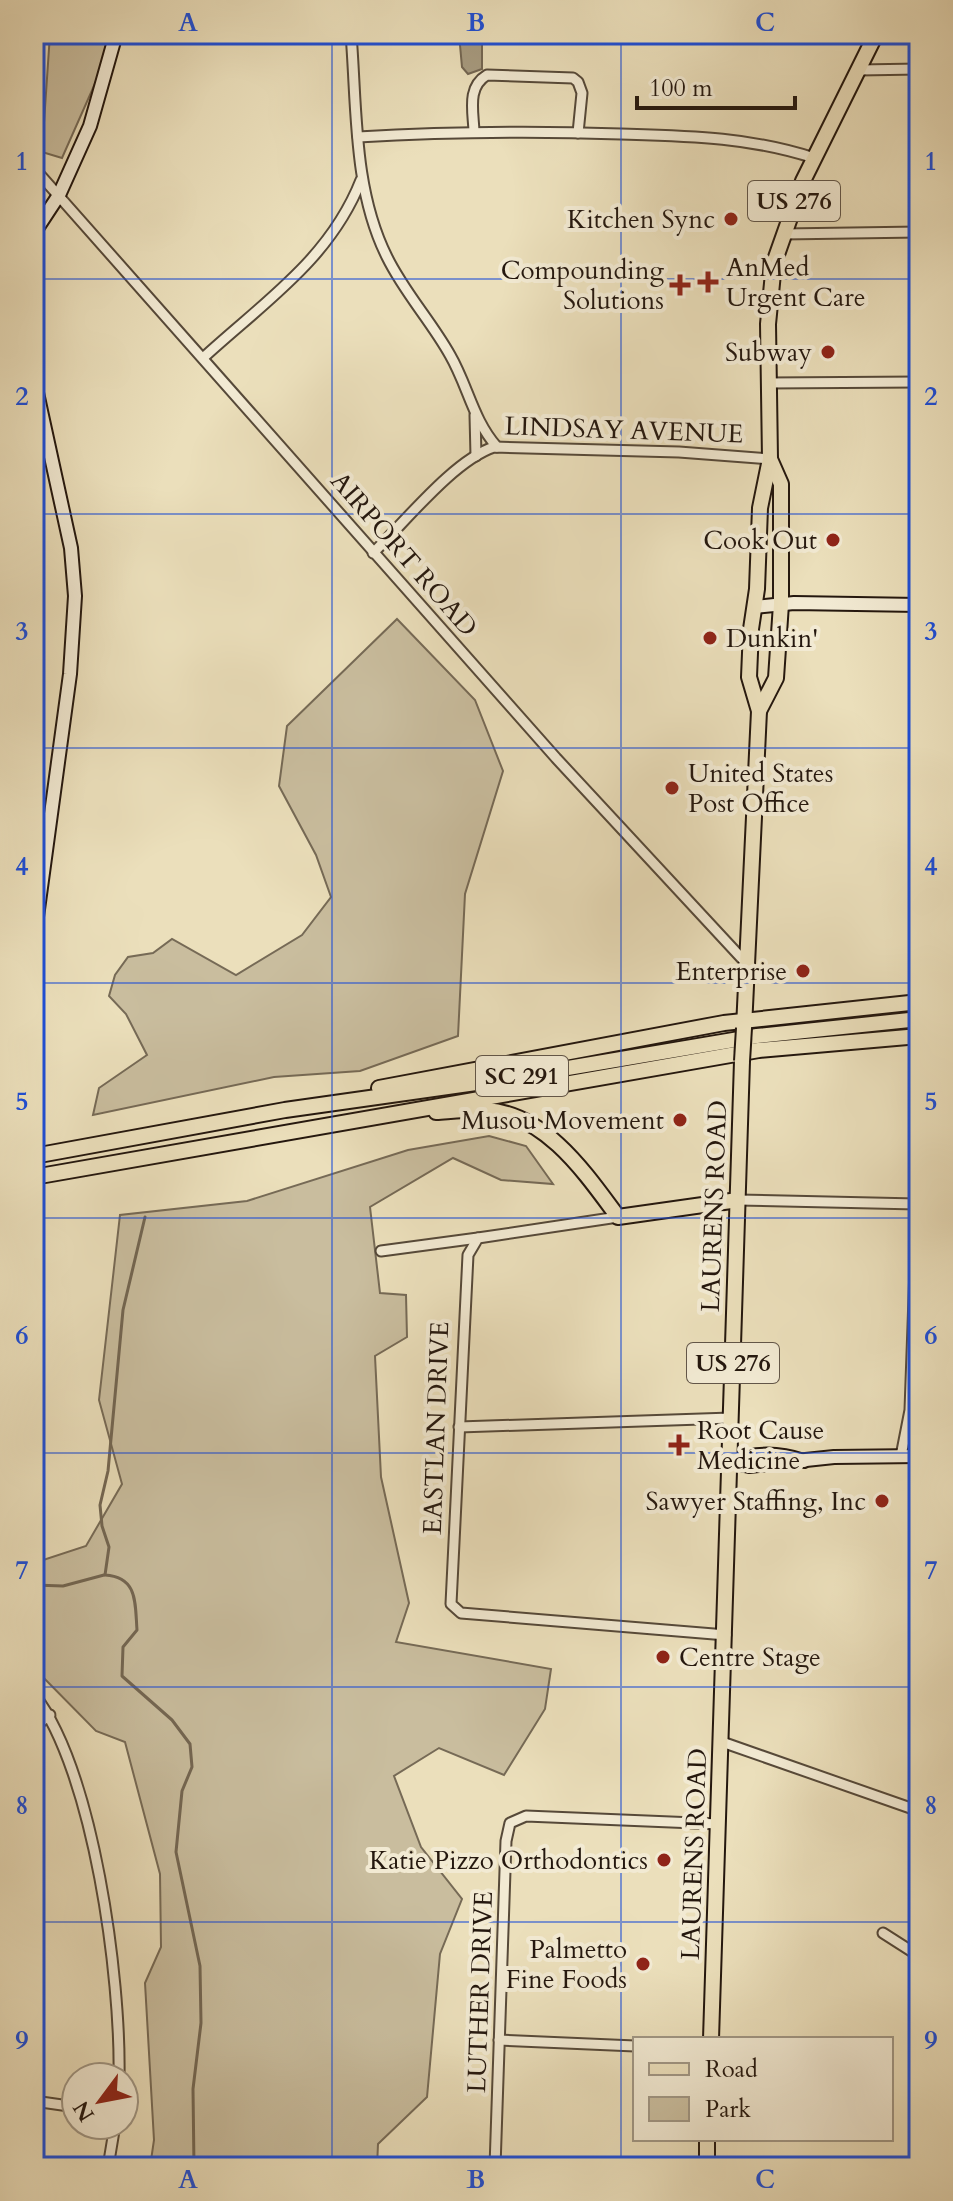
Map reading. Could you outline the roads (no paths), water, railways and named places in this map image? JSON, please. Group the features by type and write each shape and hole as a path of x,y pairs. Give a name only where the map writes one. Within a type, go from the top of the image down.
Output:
{"main road":[{"name":"LAURENS ROAD","path":"711,2037 742,1061 759,711 749,677 760,508 770,459 767,383 772,273 783,234 814,158 876,34"},
{"name":"LAURENS ROAD","path":"759,711 776,678 781,604 781,484 770,459"},
{"path":"285,1110 399,1083 744,1024 919,1002"},
{"name":"SC 291","path":"34,1156 285,1110 919,1019"},
{"name":"SC 291","path":"34,1177 758,1043 919,1036"},
{"path":"380,1114 489,1110 520,1121 560,1147 618,1217 738,1200"},
{"path":"707,2141 711,2165"}],"street":[{"path":"34,233 59,195 90,126 116,34"},
{"path":"351,34 361,180 387,258 448,351 475,415 497,447"},
{"path":"859,70 919,69"},
{"path":"474,131 473,90 477,81 487,75 573,78 582,93 578,133"},
{"path":"358,137 474,131 745,139 814,158"},
{"name":"AIRPORT ROAD","path":"34,168 556,758 748,965"},
{"path":"203,358 314,259 340,226 361,180"},
{"path":"783,234 919,232"},
{"path":"34,379 38,423 71,548 75,596 70,674 34,939"},
{"path":"767,383 919,382"},
{"path":"475,415 476,456"},
{"name":"LINDSAY AVENUE","path":"373,553 476,456 497,447 656,451 770,459"},
{"path":"755,607 781,604 919,605"},
{"path":"901,1456 910,1410 919,1156"},
{"path":"738,1200 917,1204"},
{"path":"381,1251 618,1217"},
{"name":"EASTLAN DRIVE","path":"478,1238 467,1261 451,1604 455,1611 726,1635"},
{"path":"459,1427 731,1418"},
{"path":"731,1462 749,1466 919,1456"},
{"path":"34,1694 50,1715 65,1746 79,1797 114,1955 118,2061"},
{"path":"34,1727 50,1715"},
{"path":"722,1742 918,1810 919,1787"},
{"name":"LUTHER DRIVE","path":"495,2167 507,1829 514,1821 526,1816 719,1824"},
{"path":"883,1933 919,1956"},
{"path":"499,2040 633,2046"},
{"path":"34,2101 60,2105"},
{"path":"108,2167 112,2141"}],"waterway":[{"path":"145,1217 123,1310 108,1471 100,1505 102,1526 109,1547 105,1575 124,1581 135,1601 137,1630 123,1647 122,1676 172,1720 190,1744 192,1767 182,1791 176,1852 200,1966 201,2023 193,2089 194,2167"},
{"path":"34,1585 63,1586 104,1575"}],"place":[{"name":"Kitchen Sync","path":"731,219"},
{"name":"AnMed Urgent Care","path":"708,282"},
{"name":"Compounding Solutions","path":"680,285"},
{"name":"Subway","path":"828,352"},
{"name":"Cook Out","path":"833,540"},
{"name":"Dunkin'","path":"710,638"},
{"name":"United States Post Office","path":"672,788"},
{"name":"Enterprise","path":"803,971"},
{"name":"Musou Movement","path":"680,1120"},
{"name":"Root Cause Medicine","path":"679,1445"},
{"name":"Sawyer Staffing, Inc","path":"882,1501"},
{"name":"Centre Stage","path":"663,1657"},
{"name":"Katie Pizzo Orthodontics","path":"664,1860"},
{"name":"Palmetto Fine Foods","path":"643,1964"}]}
